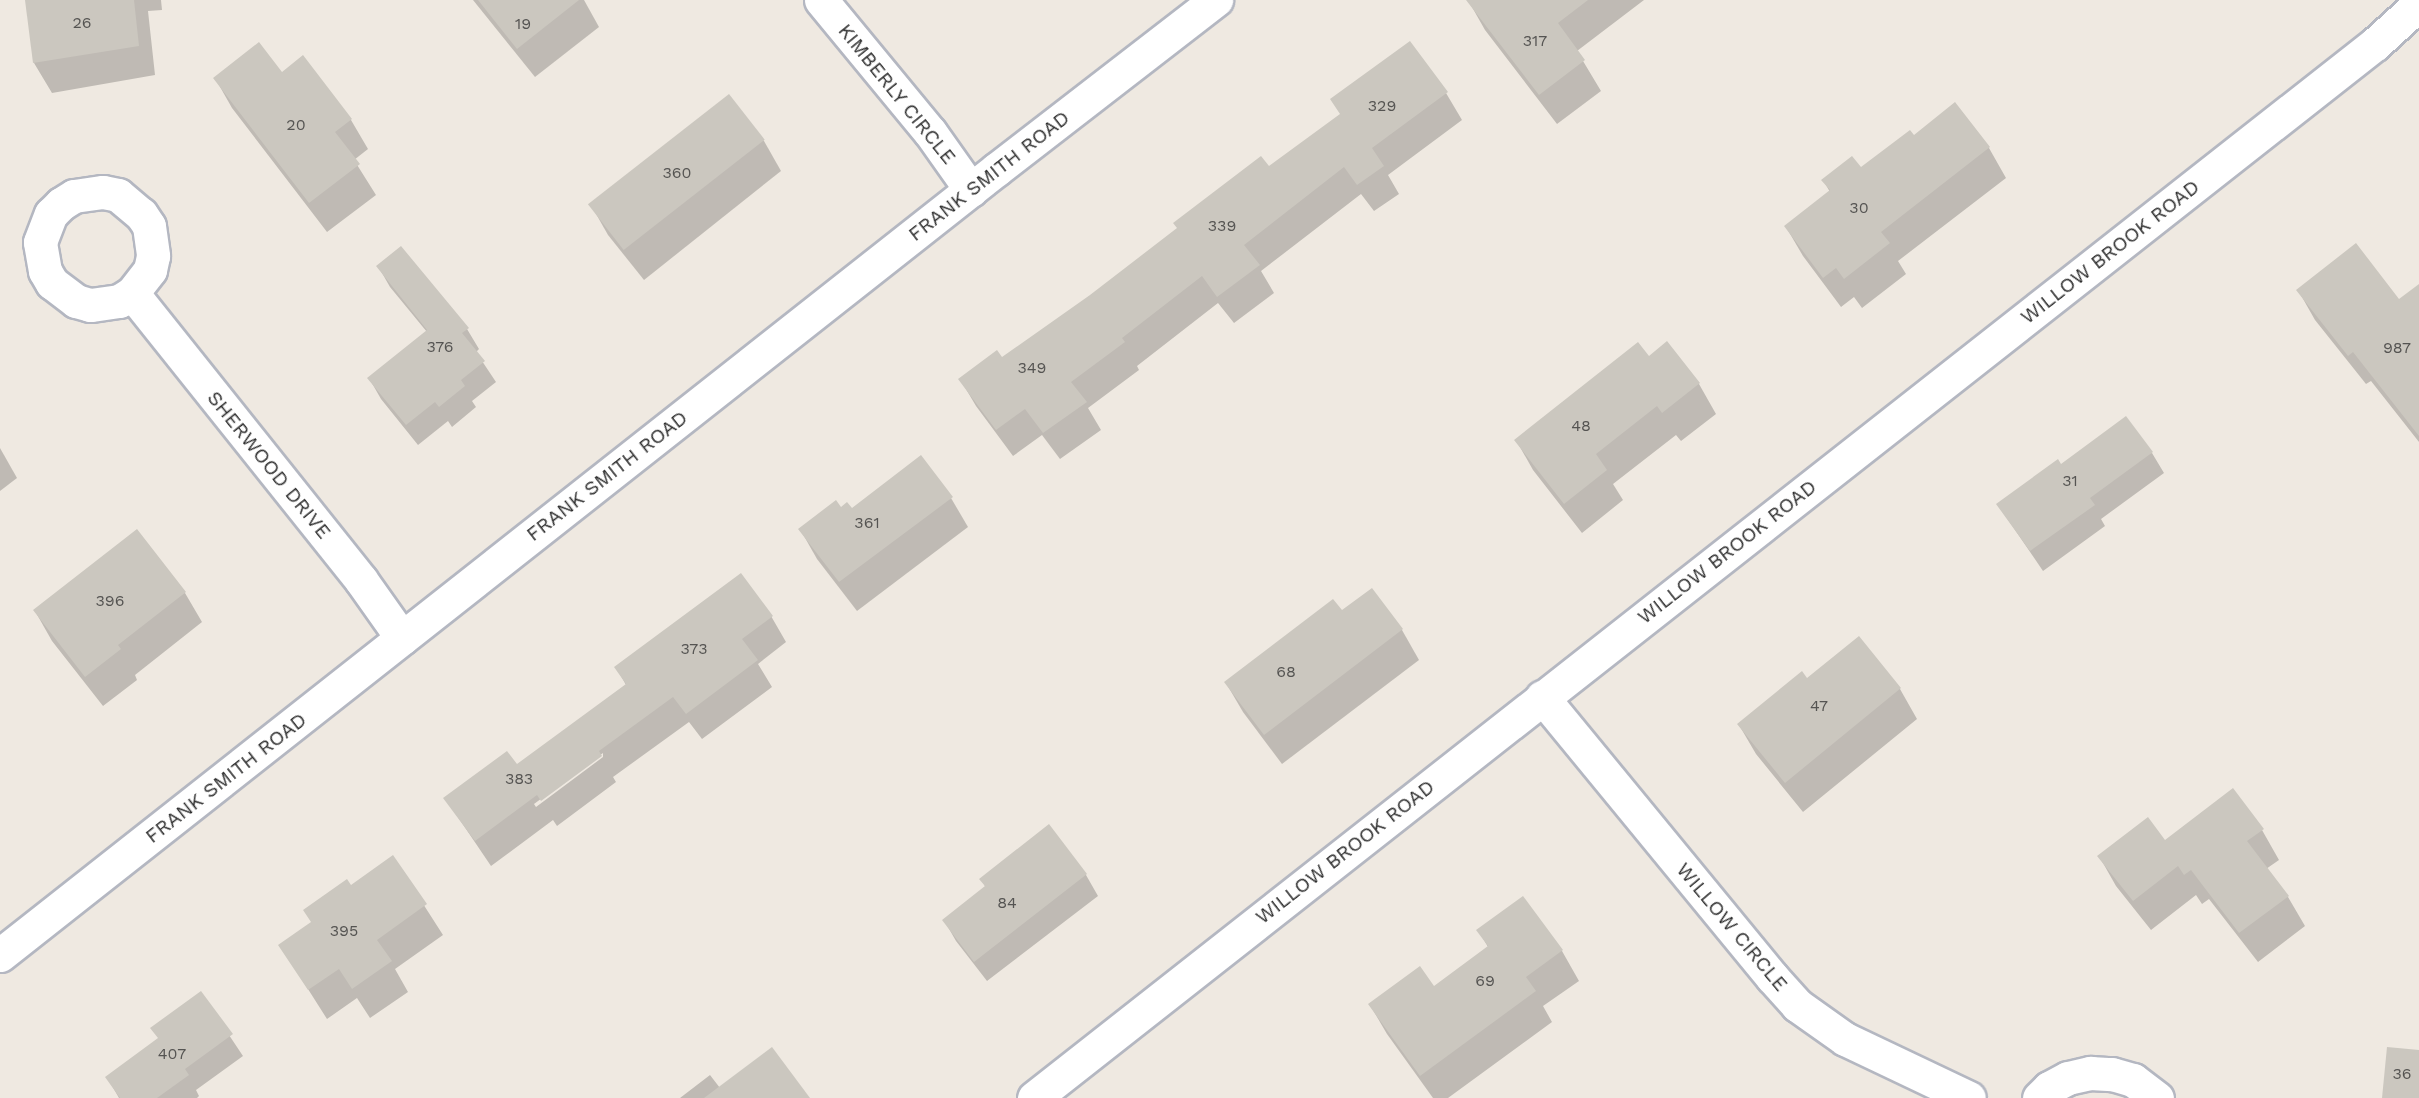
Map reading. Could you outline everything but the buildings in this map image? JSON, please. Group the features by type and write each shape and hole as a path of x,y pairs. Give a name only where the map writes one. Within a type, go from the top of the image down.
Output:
{"street":[{"name":"KIMBERLY CIRCLE","path":"821,0 930,132 971,190"},
{"name":"FRANK SMITH ROAD","path":"0,955 971,190 1216,0"},
{"name":"WILLOW BROOK ROAD","path":"1034,1098 2375,44 2419,4"},
{"name":"SHERWOOD DRIVE","path":"132,293 361,580 402,638"},
{"name":"WILLOW CIRCLE","path":"1542,697 1797,1005 1845,1039 1968,1098"},
{"path":"2039,1098 2049,1088 2068,1078 2090,1073 2112,1074 2133,1080 2157,1098"}]}
